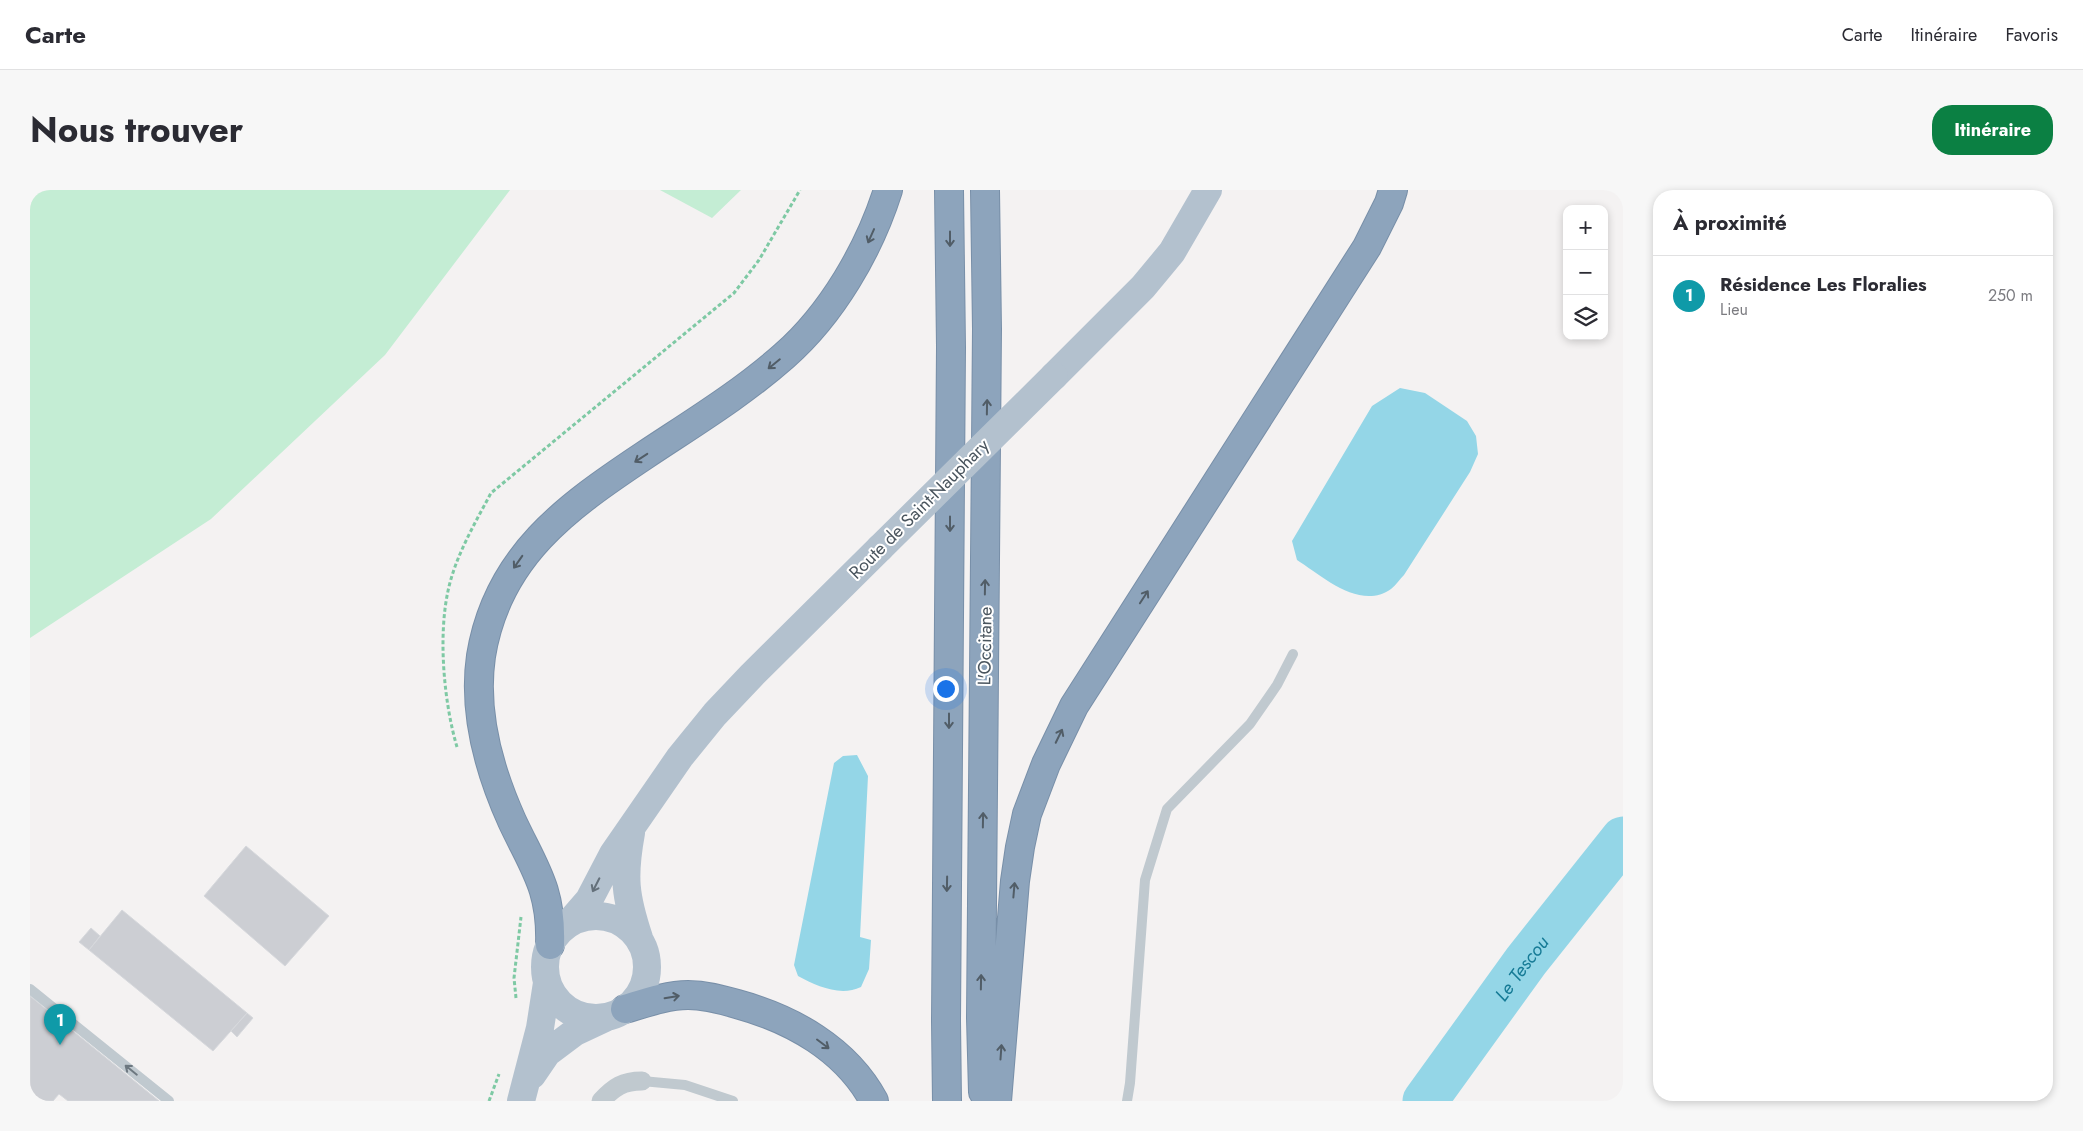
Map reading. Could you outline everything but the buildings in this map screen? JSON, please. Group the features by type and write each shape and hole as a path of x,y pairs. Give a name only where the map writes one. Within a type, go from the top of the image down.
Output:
{"highway":[{"path":"550,945 551,918 543,884 511,820 483,732 478,680 486,631 495,602 522,556 568,508 739,393 786,354 827,308 859,259 872,235 888,190"},
{"name":"L'Occitane","path":"947,1101 951,356 949,190"},
{"name":"L'Occitane","path":"983,1101 981,1018 987,339 985,190"},
{"path":"997,1101 1015,881 1027,814 1046,764 1074,706 1367,247 1389,203 1393,190"},
{"path":"616,1013 667,997 705,995 780,1017 805,1031 843,1060 874,1101"}],"main road":[{"name":"Route de Saint-Nauphary","path":"570,923 589,900 613,854 632,830 680,757 715,714 1143,287 1172,252 1208,190"},
{"name":"Route de Saint-Nauphary","path":"632,830 626,863 625,885 628,904 639,939"},
{"path":"608,916 631,929 639,939 646,953 647,969 644,984 636,999 616,1013 575,1032 547,1053 524,1092 540,1028 547,982 546,957 550,945 558,932 570,923 582,918 608,916"},
{"path":"547,982 556,999 571,1012 589,1018 616,1013"}],"street":[{"path":"601,1101 620,1084 642,1081"}],"lane":[{"path":"1127,1101 1130,1083 1145,880 1167,809 1250,724 1277,685 1293,654"},
{"path":"30,989 169,1101"},
{"path":"642,1081 685,1085 734,1101"}],"path":[{"path":"460,756 452,731 446,689 444,633 448,590 473,526 491,493 734,293 759,260 800,190"},
{"path":"517,1003 514,978 522,908"},
{"path":"490,1101 499,1073"}],"green space":[{"path":"30,190 510,190 385,355 211,519 30,638"},
{"path":"660,190 741,190 712,218"}],"water":[{"path":"1400,388 1425,393 1467,421 1476,436 1478,454 1470,472 1404,575 1391,589 1379,595 1354,594 1330,582 1297,560 1292,541 1372,406"},
{"path":"857,755 868,776 860,937 871,940 869,969 861,987 853,990 837,991 821,987 798,976 794,965 834,763 843,756"}],"waterway":[{"name":"Le Tescou","path":"1425,1101 1526,961 1623,839"}],"place":[{"name":"Résidence Les Floralies","path":"60,1045"}]}
